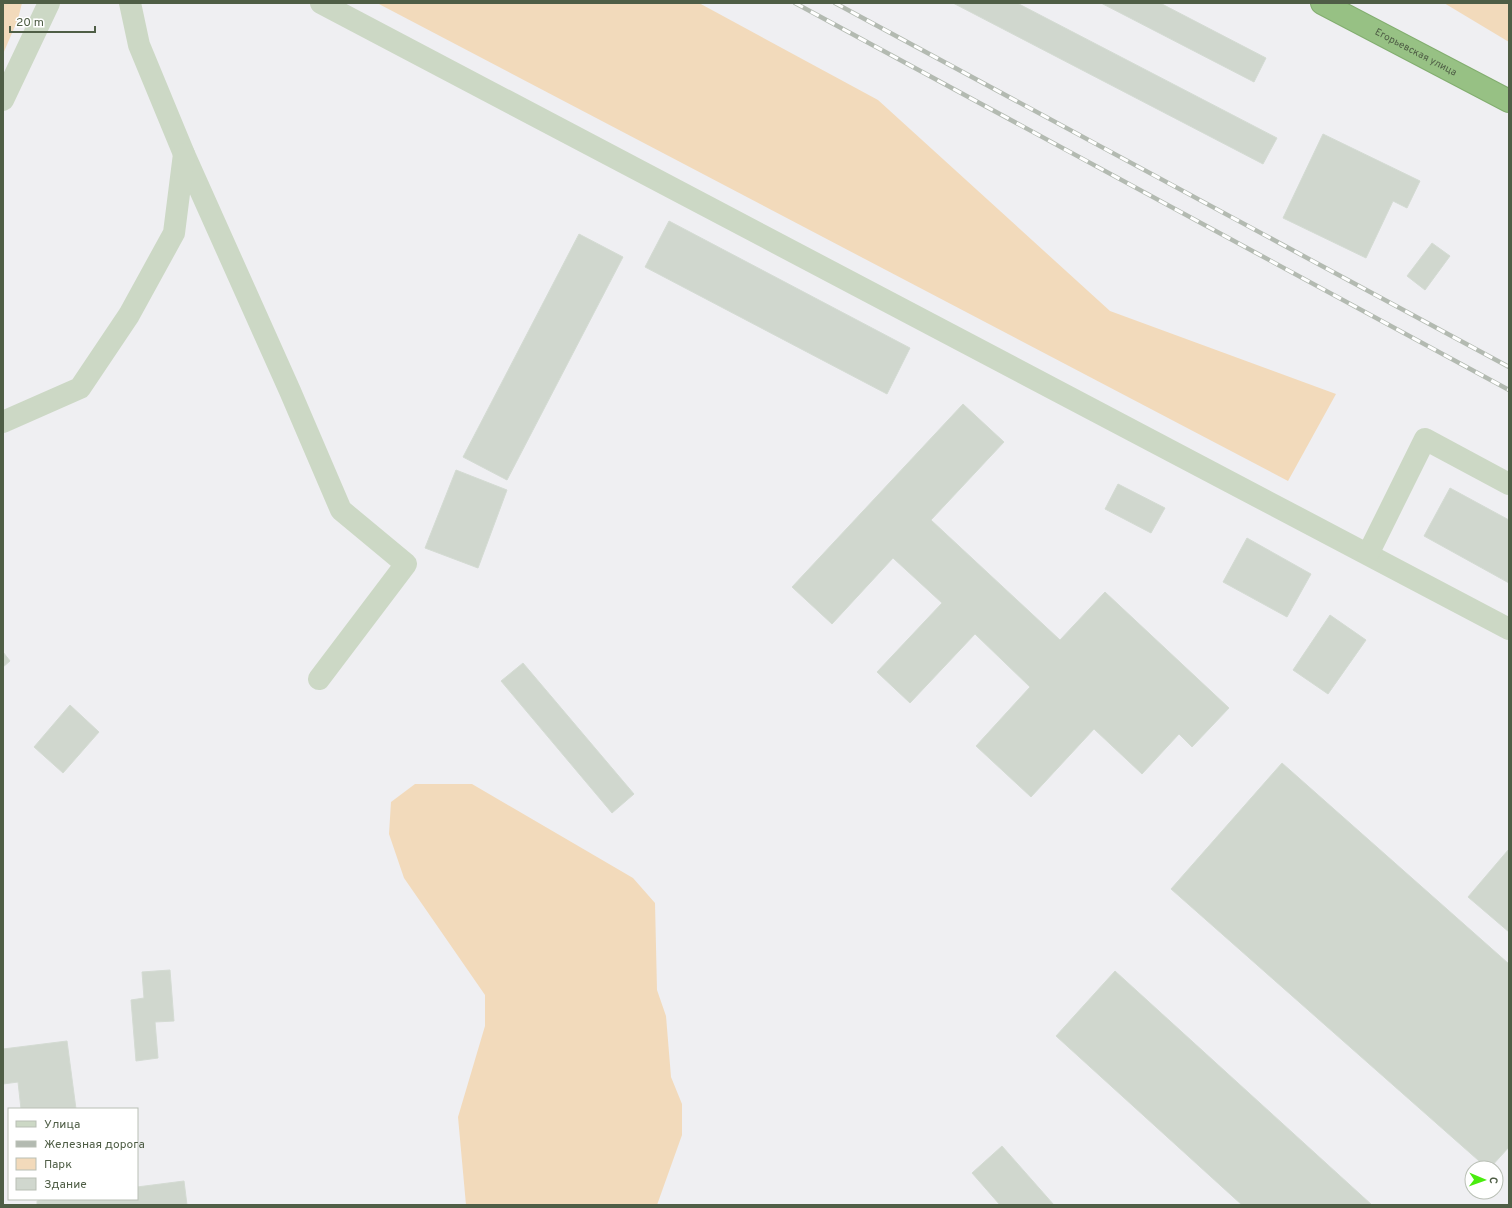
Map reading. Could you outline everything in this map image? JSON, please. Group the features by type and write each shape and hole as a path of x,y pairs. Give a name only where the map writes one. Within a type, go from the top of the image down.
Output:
{"highway":[{"name":"Егорьевская улица","path":"1322,3 1509,101"}],"street":[{"path":"3,100 48,3"},
{"path":"130,3 139,45 184,154 290,390 341,510 413,569 319,679"},
{"path":"321,3 1509,629"},
{"path":"3,422 80,388 129,315 174,233 184,154"},
{"path":"1368,554 1425,439 1509,484"}],"green space":[{"path":"3,3 22,3 18,19 3,54"},
{"path":"377,3 699,3 878,100 1110,311 1336,394 1288,481"},
{"path":"1444,3 1509,3 1509,42"},
{"path":"415,784 472,784 633,878 655,903 657,990 666,1016 671,1077 682,1104 682,1135 657,1205 466,1205 458,1117 485,1026 485,995 404,878 389,834 391,802"}],"building":[{"path":"953,3 1017,3 1277,138 1263,164"},
{"path":"1101,3 1160,3 1266,58 1254,82"},
{"path":"1323,134 1420,181 1407,208 1393,201 1366,258 1283,218"},
{"path":"669,221 910,348 887,394 645,267"},
{"path":"579,234 623,257 507,480 463,457"},
{"path":"1432,243 1450,256 1425,290 1407,276"},
{"path":"963,404 1004,442 931,520 1060,640 1105,592 1229,708 1192,747 1179,734 1142,774 1094,729 1031,797 976,746 1030,687 975,634 910,703 877,672 942,603 893,558 832,624 792,587"},
{"path":"456,470 507,490 478,568 425,548"},
{"path":"1118,484 1165,508 1151,533 1105,509"},
{"path":"1450,488 1509,520 1509,583 1424,536"},
{"path":"1247,538 1311,574 1287,617 1223,582"},
{"path":"1330,615 1366,640 1328,694 1293,670"},
{"path":"3,652 10,661 3,667"},
{"path":"523,663 634,794 612,813 501,681"},
{"path":"70,705 99,732 63,773 34,747"},
{"path":"1282,763 1509,964 1509,1147 1497,1160 1478,1160 1171,889"},
{"path":"1509,849 1509,932 1468,897"},
{"path":"170,970 174,1021 155,1022 158,1058 136,1061 131,1000 144,998 142,972"},
{"path":"1115,971 1372,1205 1242,1205 1056,1036"},
{"path":"67,1041 76,1108 21,1108 18,1082 3,1084 3,1049"},
{"path":"1002,1146 1054,1205 1000,1205 972,1173"},
{"path":"184,1181 187,1205 37,1205 37,1201 42,1200 138,1200 138,1187"}],"railway":[{"path":"795,3 1509,390"},
{"path":"835,3 1509,367"}]}
